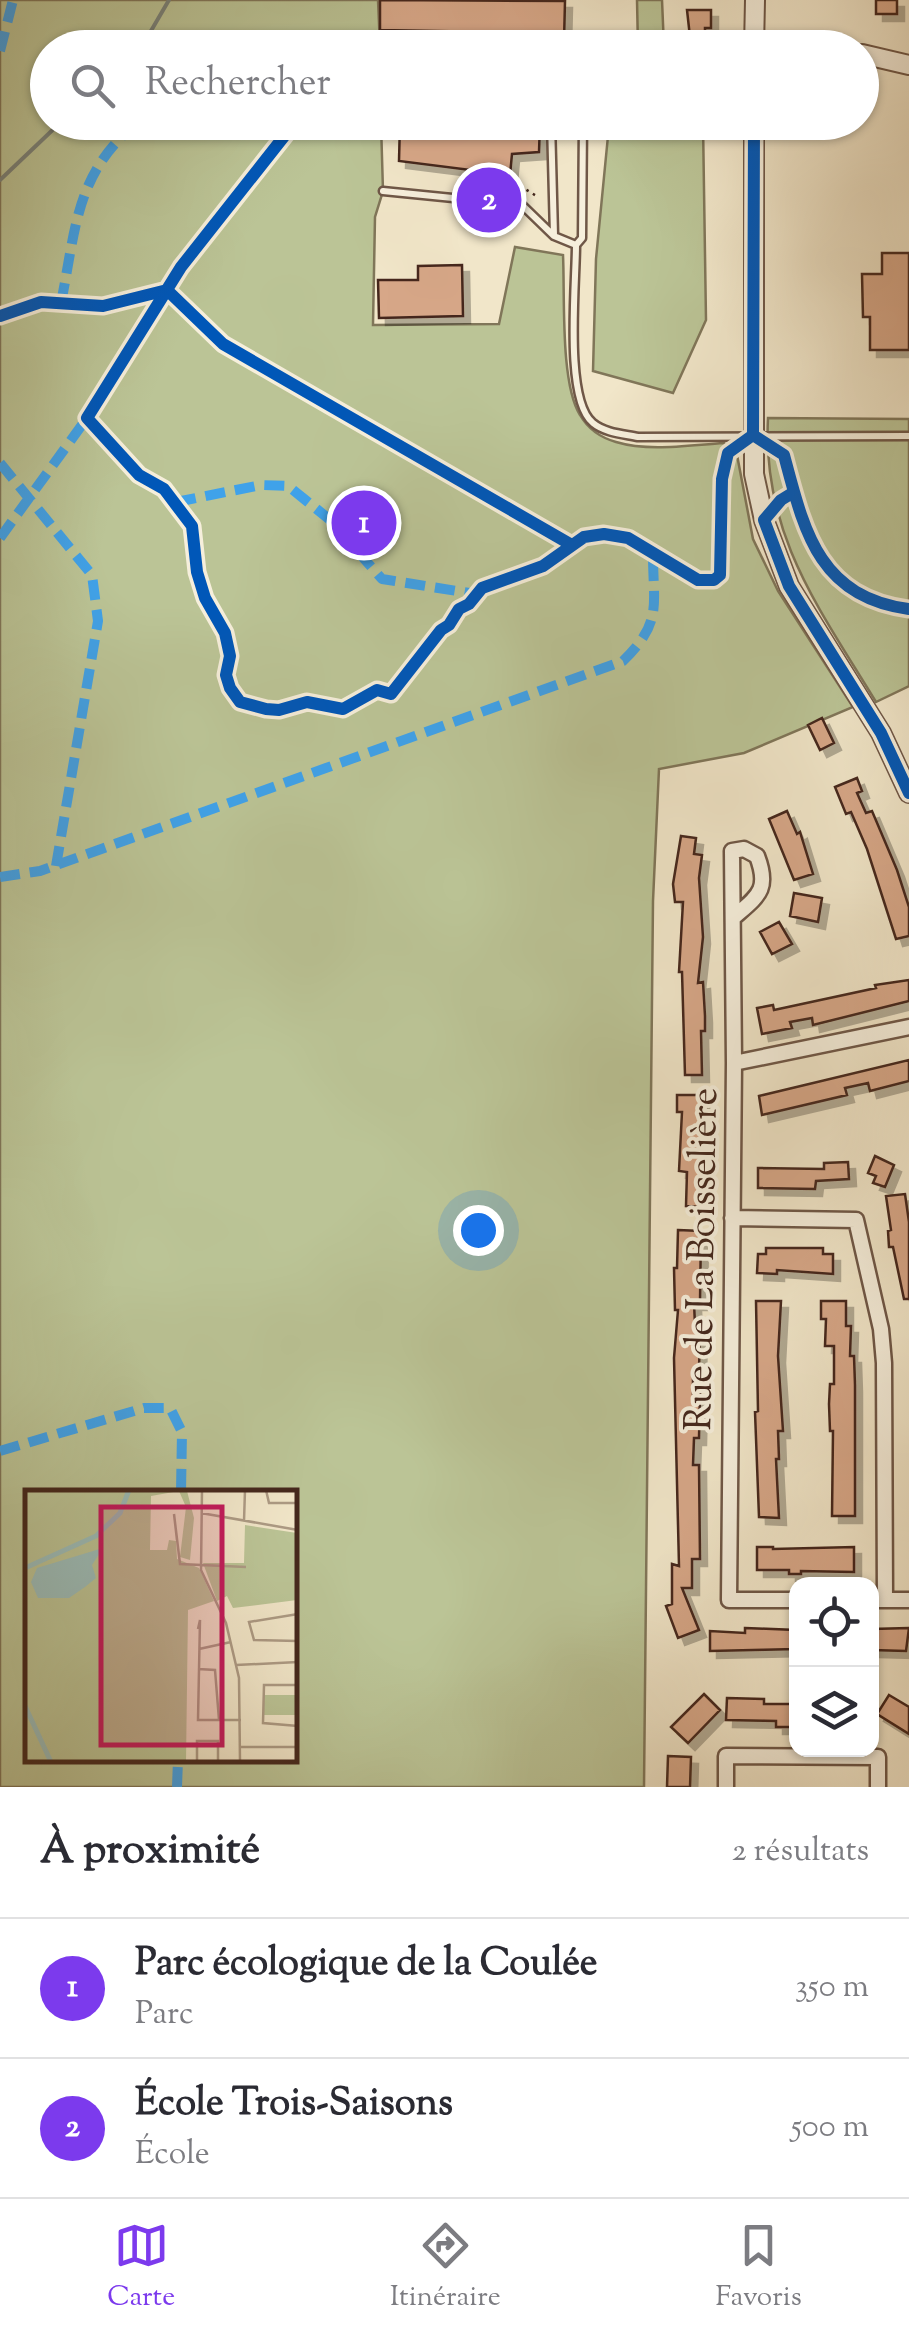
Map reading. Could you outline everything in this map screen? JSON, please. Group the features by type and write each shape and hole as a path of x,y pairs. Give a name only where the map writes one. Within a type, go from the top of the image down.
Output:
{"street":[{"path":"754,30 755,0"},
{"path":"879,58 909,65"},
{"path":"754,140 754,474 764,520 782,570 880,733 909,793"},
{"name":"Rue de La Boisselière","path":"733,918 729,1600 789,1600"},
{"path":"734,1063 909,1027"},
{"path":"732,1218 856,1220 881,1330 884,1363 879,1577"},
{"path":"879,1600 909,1600"},
{"path":"726,1787 726,1756 878,1757 878,1787"}],"lane":[{"path":"552,140 554,236"},
{"path":"583,140 582,238 576,246 575,382 580,406 594,423 611,432 638,438 909,436"},
{"path":"383,191 522,206 554,236 576,246"}],"path":[{"path":"501,174 538,197"}],"green space":[{"path":"0,0 378,0 379,30 30,30 30,140 382,140 383,191 375,217 373,325 499,324 515,247 563,255 566,361 580,415 596,432 616,442 656,447 724,443 737,455 753,539 778,591 853,707 744,753 659,769 653,901 644,1787 0,1787"},
{"path":"637,0 662,0 663,30 638,30"},
{"path":"608,140 703,140 706,320 673,393 593,371 596,259"},
{"path":"768,418 909,419 909,686 876,702 815,601 785,534 774,498"}],"building":[{"path":"380,0 565,1 564,30 380,30"},
{"path":"876,0 897,0 897,14 876,14"},
{"path":"687,10 711,10 711,28 689,30"},
{"path":"400,140 539,140 539,152 512,154 510,175 399,161"},
{"path":"882,253 909,253 909,350 870,350 870,317 863,317 862,274 882,274"},
{"path":"462,265 463,316 379,318 378,280 418,280 418,266"},
{"path":"822,718 834,743 820,750 808,725"},
{"path":"857,778 862,791 857,793 866,813 872,811 897,870 909,907 909,936 896,939 867,849 835,787"},
{"path":"787,811 797,834 800,832 813,874 794,880 769,819"},
{"path":"681,836 696,838 694,854 702,855 699,878 703,937 698,983 703,982 705,1016 705,1031 701,1031 702,1075 685,1075 679,972 683,902 675,902 673,884"},
{"path":"794,893 822,898 818,922 790,916"},
{"path":"779,922 792,944 772,954 760,932"},
{"path":"909,980 909,1001 813,1025 812,1018 790,1022 792,1028 762,1034 757,1008 773,1005 774,1010"},
{"path":"909,1060 909,1081 870,1091 868,1083 845,1088 847,1095 762,1115 759,1096"},
{"path":"677,1095 702,1095 702,1207 686,1206 687,1172 679,1171 682,1112 677,1112"},
{"path":"875,1156 894,1165 885,1187 873,1183 876,1176 868,1173"},
{"path":"848,1162 849,1179 816,1181 815,1189 758,1188 758,1168 824,1169 824,1163"},
{"path":"905,1194 909,1299 904,1299 893,1247 889,1247 886,1196"},
{"path":"678,1230 701,1231 700,1303 694,1303 695,1325 700,1325 699,1372 693,1372 693,1394 700,1394 699,1438 694,1438 693,1465 699,1465 700,1559 692,1559 692,1588 682,1588 699,1630 678,1638 666,1606 672,1604 672,1564 679,1566 674,1358"},
{"path":"766,1248 823,1248 823,1254 833,1254 833,1274 777,1270 777,1274 757,1273 758,1254 766,1254"},
{"path":"756,1301 781,1301 778,1356 783,1431 778,1431 776,1459 779,1518 759,1517"},
{"path":"821,1301 846,1301 846,1326 851,1326 855,1516 832,1516 833,1431 829,1404 830,1384 834,1384 834,1346 825,1346 826,1319 821,1319"},
{"path":"757,1547 854,1547 854,1572 789,1574 789,1570 757,1570"},
{"path":"745,1628 789,1630 789,1649 710,1651 710,1631 745,1633"},
{"path":"909,1628 906,1651 879,1650 879,1629"},
{"path":"704,1694 720,1710 688,1743 671,1727"},
{"path":"889,1695 909,1707 909,1734 879,1715"},
{"path":"727,1698 789,1704 789,1727 776,1727 776,1721 726,1720"},
{"path":"668,1756 691,1757 690,1787 667,1787"}],"waterway":[{"path":"152,30 169,0"},
{"path":"0,180 42,140"}],"marked path":[{"path":"0,51 13,0"},
{"path":"61,303 82,204 90,182 118,140"},
{"path":"0,538 87,418"},
{"path":"0,463 92,575 98,621 56,866"},
{"path":"176,502 261,485 288,486 329,519 382,579 476,594"},
{"path":"0,877 40,871 623,661 650,624 653,554"},
{"path":"0,1451 144,1408 170,1408 182,1432 181,1490"},
{"path":"177,1787 178,1762"}],"cycle path":[{"path":"281,140 181,267 87,418 139,475 164,489 192,526 197,572 205,598 225,633 230,656 226,675 240,702 279,710 307,702 343,709 377,690 391,694 459,609 469,604 482,588 543,566 584,537 604,534 628,538 698,580 714,580 720,575 722,479 728,453 753,435"},
{"path":"753,435 754,140"},
{"path":"167,290 223,344 570,544"},
{"path":"0,316 41,302 103,306 167,290"},
{"path":"753,435 784,455 808,534 835,575 878,602 909,609"},
{"path":"794,492 781,500 764,520 789,586 881,733 909,793"}],"place":[{"name":"École Trois-Saisons","path":"489,200"},
{"name":"Parc écologique de la Coulée","path":"364,523"}]}
